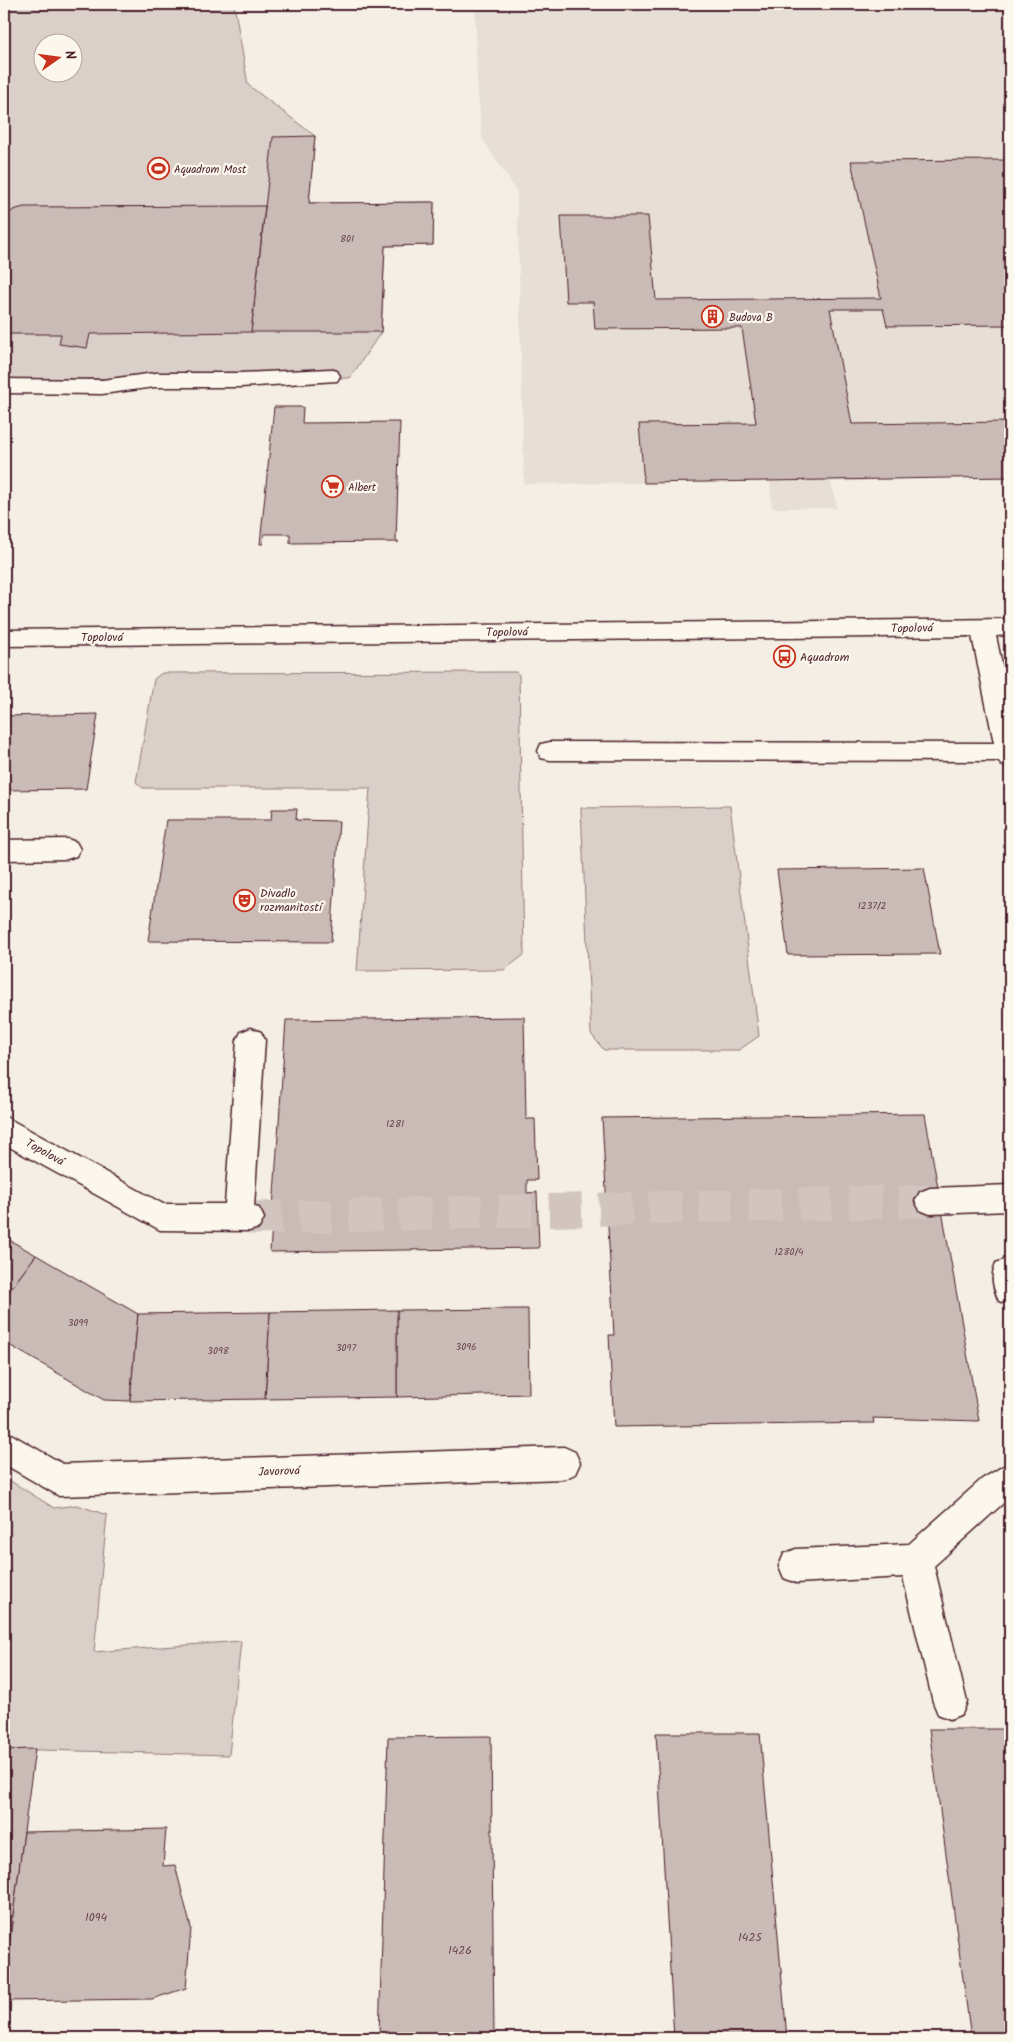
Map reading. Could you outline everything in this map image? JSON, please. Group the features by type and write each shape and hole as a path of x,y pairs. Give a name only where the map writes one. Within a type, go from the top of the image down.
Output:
{"street":[{"path":"4,386 102,387 155,380 240,380 330,376"},
{"path":"550,752 1010,754 982,627"},
{"name":"Topolová","path":"4,638 1010,627"},
{"path":"4,850 67,849"},
{"name":"Topolová","path":"4,1129 160,1217 244,1218 251,1040"},
{"path":"930,1200 1010,1198"},
{"name":"Javorová","path":"4,1446 59,1480 564,1463"},
{"path":"796,1566 916,1560 992,1490 1010,1478"},
{"path":"916,1560 950,1702"}],"shaded area":[{"name":"Aquadrom Most","path":"4,4 234,4 248,85 315,136 309,203 434,202 433,245 385,246 381,332 350,378 4,379"},
{"path":"475,4 1010,4 1010,477 864,478 865,481 831,482 837,508 772,508 770,482 524,484 517,192 482,138 477,80"},
{"path":"516,672 519,675 524,955 504,970 357,971 370,788 143,788 136,782 154,679 162,673"},
{"path":"730,806 759,1036 739,1050 604,1050 591,1034 581,808"},
{"path":"4,1477 54,1508 77,1505 107,1515 94,1652 241,1641 229,1755 4,1749"}],"building":[{"path":"315,136 309,203 434,202 433,245 385,246 381,332 251,332 273,137"},
{"name":"Budova B","path":"1010,160 1010,325 887,326 883,309 830,309 852,424 1006,422 1010,439 1010,477 644,483 639,424 756,423 742,328 595,329 593,302 566,302 561,216 648,216 656,300 881,298 851,161"},
{"path":"265,206 251,332 90,334 87,348 59,344 61,334 4,334 4,220 13,210 24,207"},
{"path":"274,407 303,407 302,423 400,422 396,540 399,542 290,543 290,534 264,534 263,544 260,544"},
{"path":"98,714 86,789 4,790 4,716"},
{"name":"Divadlo rozmanitostí","path":"272,809 297,809 296,820 339,821 331,942 148,941 166,820 271,820"},
{"path":"924,868 940,954 788,955 777,870"},
{"path":"524,1017 526,1119 535,1119 537,1180 527,1180 527,1193 537,1192 539,1248 270,1252 286,1020"},
{"path":"925,1114 979,1421 873,1418 874,1423 614,1427 609,1335 614,1335 602,1118"},
{"path":"4,1237 36,1255 4,1298"},
{"path":"36,1255 138,1314 130,1401 104,1400 4,1342 4,1298"},
{"path":"528,1309 529,1394 397,1397 397,1310"},
{"path":"397,1310 397,1397 265,1399 270,1312"},
{"path":"270,1312 265,1399 130,1401 138,1314"},
{"path":"929,1729 1010,1729 1010,2038 971,2038"},
{"path":"656,1733 760,1733 787,2038 674,2038"},
{"path":"491,1736 494,2038 379,2038 388,1737"},
{"path":"35,1749 8,1953 4,1953 4,1750"},
{"path":"166,1829 163,1866 175,1865 191,1928 186,1988 152,1999 4,2001 4,1953 8,1953 24,1832"}],"tunnel":[{"path":"249,1218 930,1201"}],"place":[{"name":"Aquadrom Most","path":"158,169"},
{"name":"Budova B","path":"713,317"},
{"name":"Albert","path":"332,487"},
{"name":"Aquadrom","path":"784,657"},
{"name":"Divadlo rozmanitostí","path":"244,900"}]}
